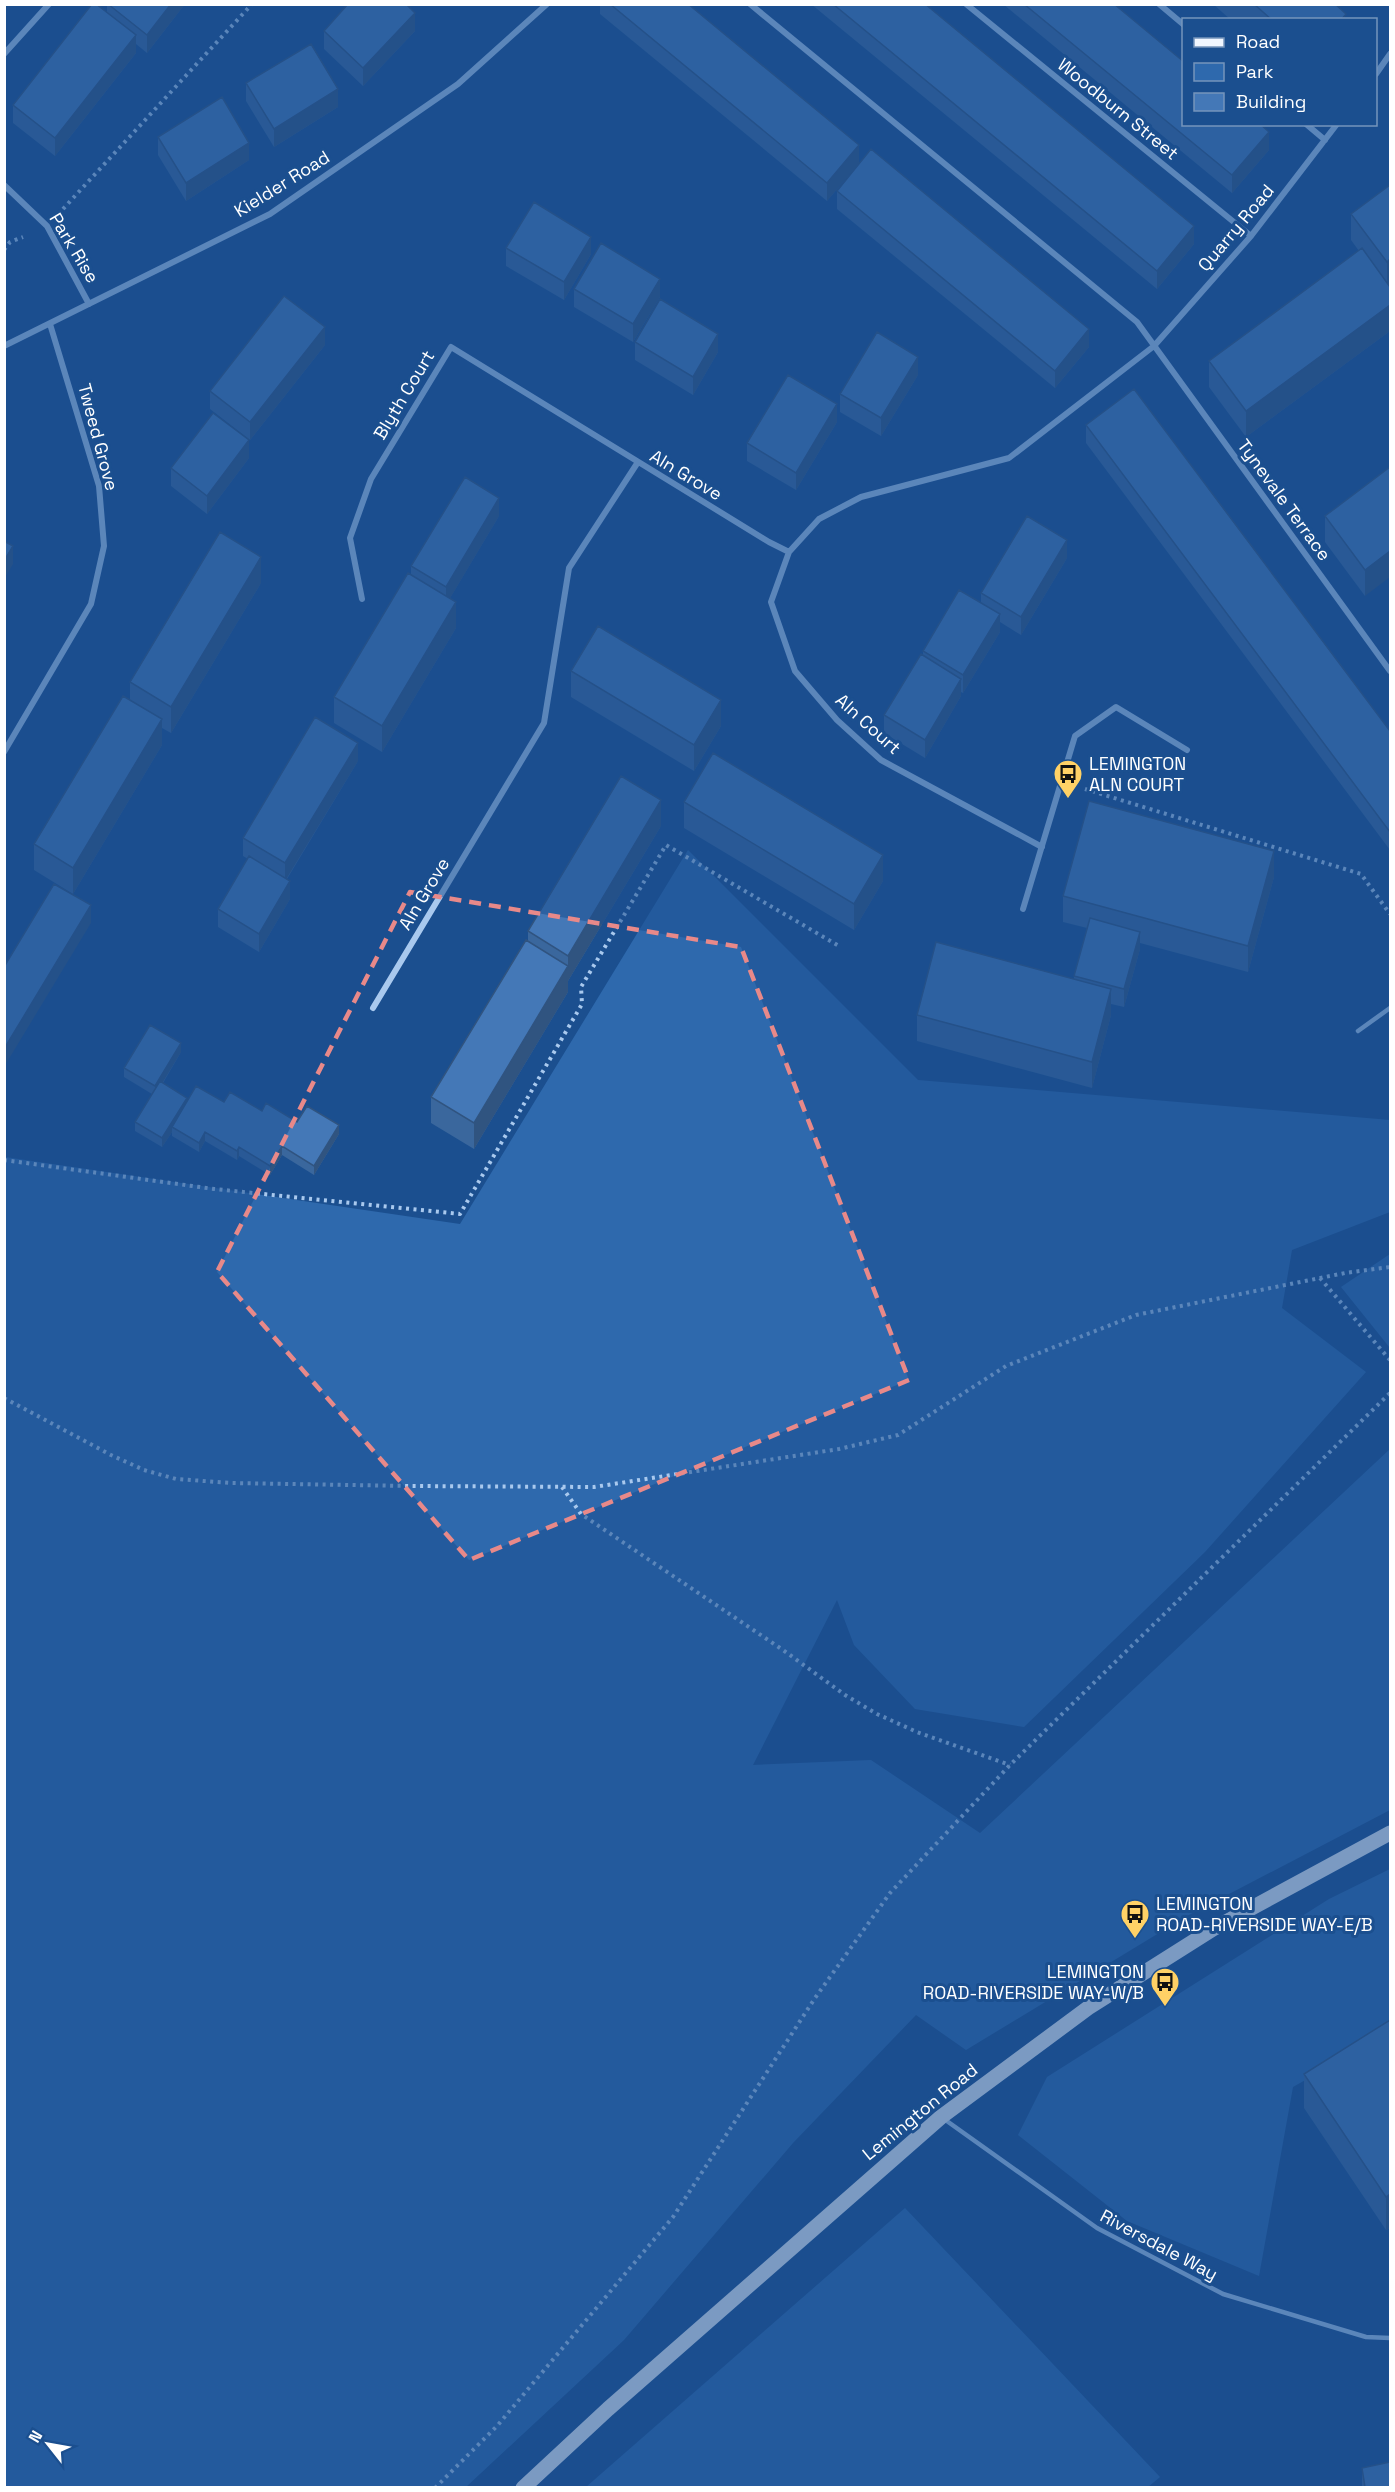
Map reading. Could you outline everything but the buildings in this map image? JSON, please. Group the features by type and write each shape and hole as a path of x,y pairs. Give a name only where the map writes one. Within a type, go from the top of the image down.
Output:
{"main road":[{"name":"Lemington Road","path":"523,2487 608,2409 940,2117 1107,1995 1213,1929 1390,1833"}],"street":[{"path":"4,54 49,4"},
{"name":"Kielder Road","path":"4,346 270,214 458,84 547,4"},
{"name":"Tynevale Terrace","path":"750,4 1137,322 1390,671"},
{"name":"Woodburn Street","path":"966,4 1251,237"},
{"path":"1159,4 1182,23"},
{"path":"1377,73 1390,54"},
{"path":"1308,126 1325,140"},
{"name":"Quarry Road","path":"1154,346 1251,237 1336,126"},
{"name":"Park Rise","path":"4,185 47,226 89,304"},
{"name":"Tweed Grove","path":"4,752 92,604 104,546 99,486 50,324"},
{"path":"789,552 819,519 861,497 1009,458 1154,346"},
{"name":"Blyth Court","path":"362,599 350,538 371,479 451,347 638,462"},
{"name":"Aln Grove","path":"373,1008 544,723 569,568 638,462 789,552"},
{"name":"Aln Court","path":"789,552 771,602 795,671 837,720 881,760 1042,847"},
{"path":"1023,909 1075,736 1116,707 1187,750"}],"lane":[{"path":"1358,1031 1390,1008"},
{"name":"Riversdale Way","path":"940,2117 1097,2228 1222,2294 1366,2337 1390,2338"}],"path":[{"path":"4,250 10,242 47,226 252,4"},
{"path":"1061,782 1361,874 1390,914"},
{"path":"4,1160 214,1189 460,1214 582,1004 580,987 666,845 839,946"},
{"path":"4,1398 111,1455 144,1470 176,1479 232,1483 594,1487 816,1452 898,1435 1006,1366 1136,1315 1320,1278 1390,1267"},
{"path":"1320,1278 1390,1360"},
{"path":"435,2487 496,2426 673,2217 815,1998 890,1893 1010,1765 1390,1393"},
{"path":"561,1487 581,1514 783,1650 845,1695 877,1714 917,1732 1010,1765"}],"highlighted area":[{"path":"410,892 741,947 909,1380 469,1560 217,1272"}],"green space":[{"path":"688,850 918,1080 1390,1120 1390,1212 1292,1250 1282,1308 1366,1372 1205,1552 1024,1727 915,1709 854,1645 837,1600 753,1765 871,1760 980,1833 1390,1449 1390,1810 1187,1916 966,2050 916,2015 793,2143 624,2340 466,2487 5,2487 5,1157 460,1224"},
{"path":"1390,1254 1390,1348 1341,1287"},
{"path":"1390,1869 1390,2032 1293,2087 1259,2276 1127,2221 1018,2135 1047,2077 1329,1899"},
{"path":"905,2208 1160,2477 1148,2487 586,2487"}],"place":[{"name":"LEMINGTON ALN COURT","path":"1068,800"},
{"name":"LEMINGTON ROAD-RIVERSIDE WAY-E/B","path":"1135,1940"},
{"name":"LEMINGTON ROAD-RIVERSIDE WAY-W/B","path":"1165,2008"}]}
